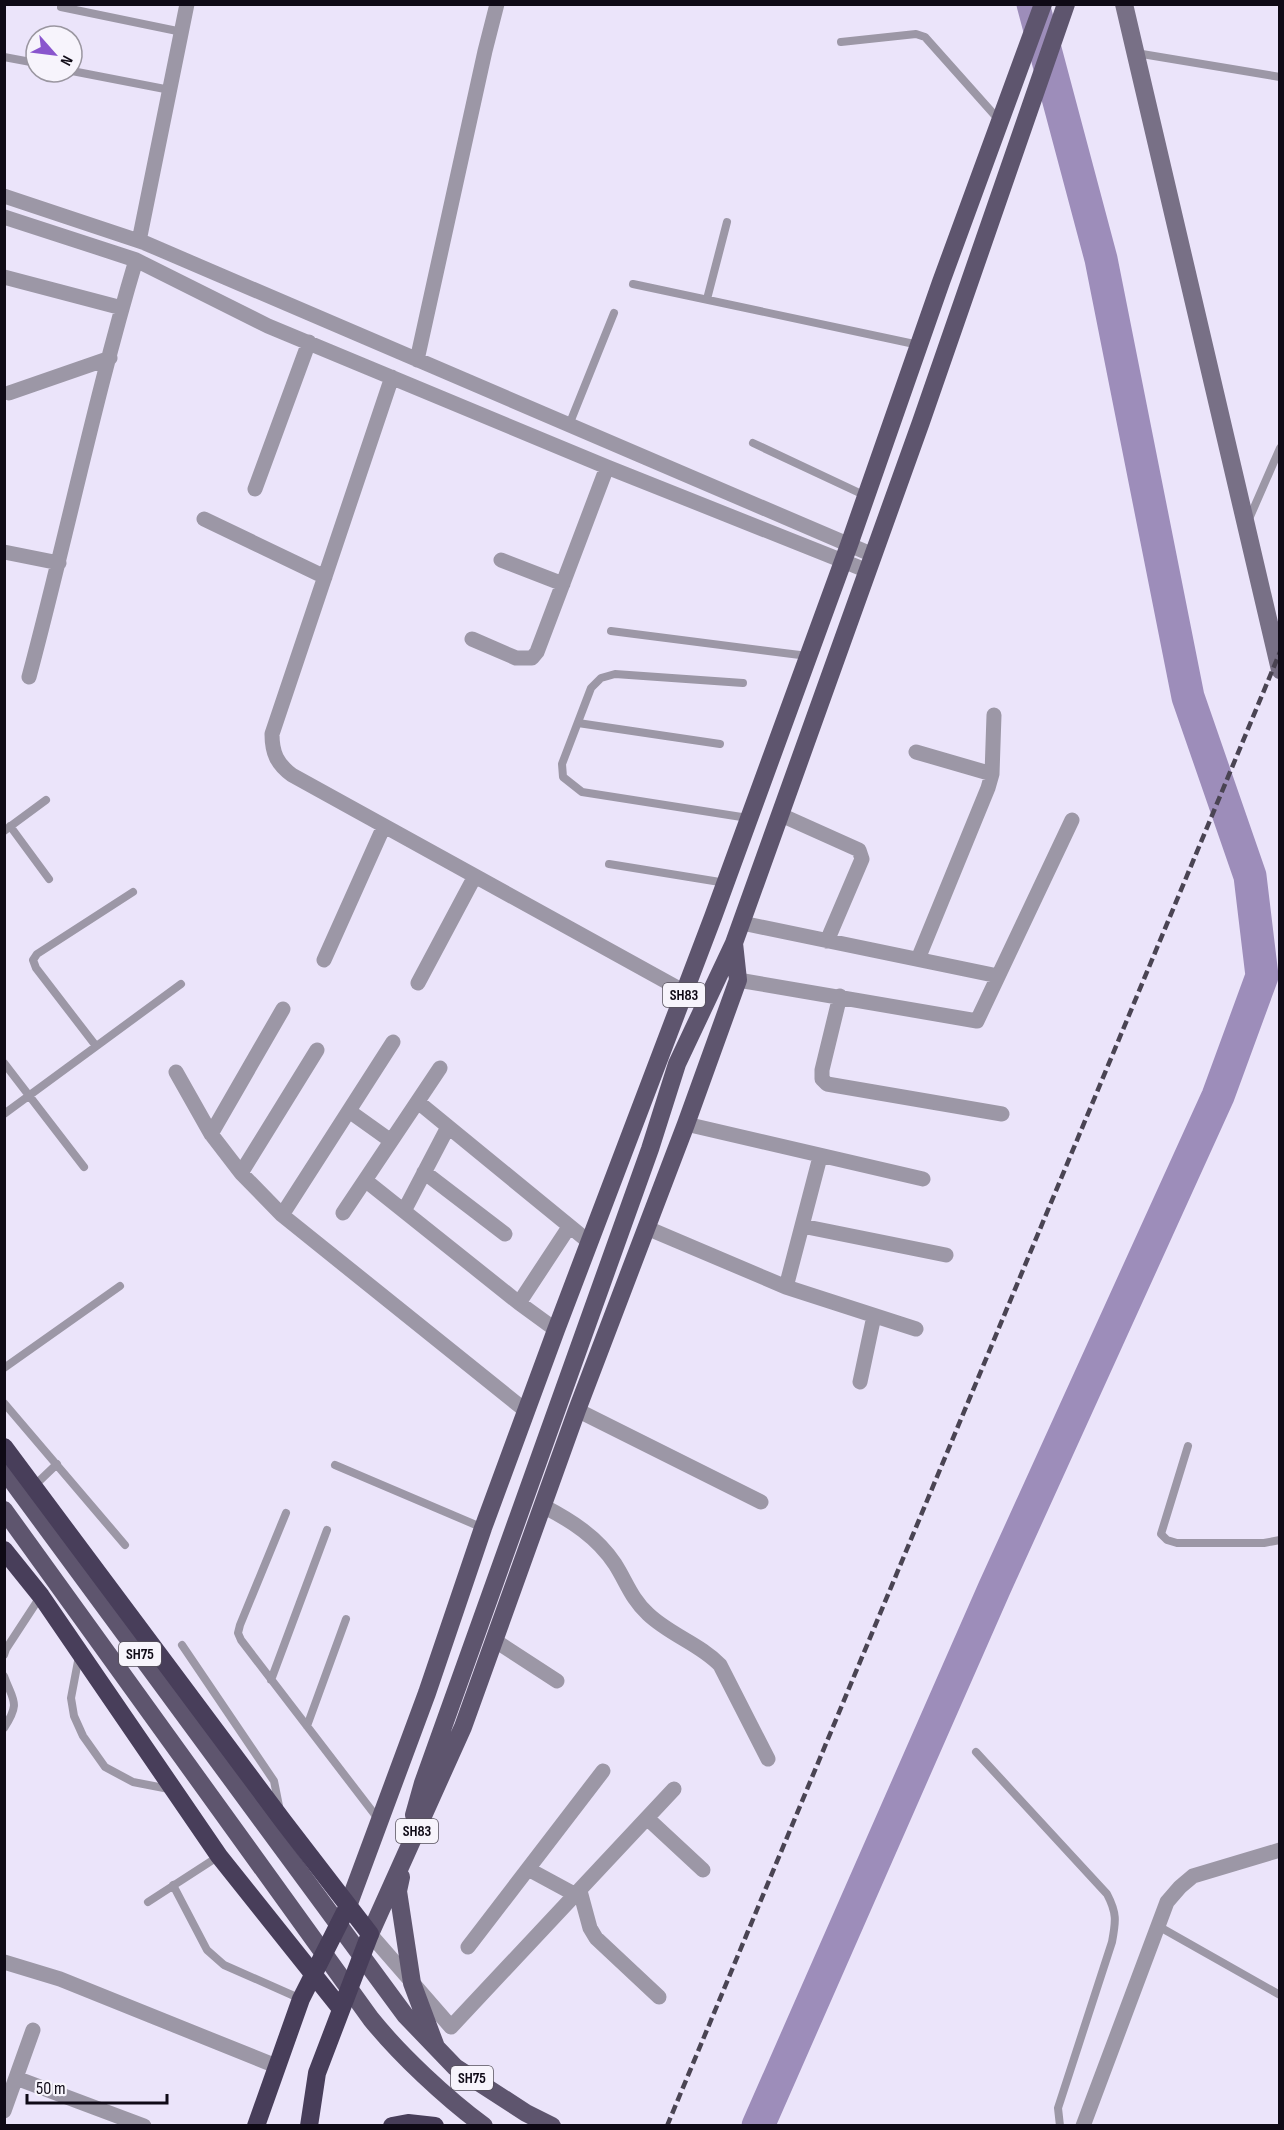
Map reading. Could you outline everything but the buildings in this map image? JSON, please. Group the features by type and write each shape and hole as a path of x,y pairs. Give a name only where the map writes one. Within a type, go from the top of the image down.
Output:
{"highway":[{"path":"4,1447 370,1934 317,2073 309,2126"},
{"path":"4,1550 41,1596 219,1856 341,2009"},
{"path":"256,2126 301,1999 348,1906"},
{"path":"392,2126 418,2123 435,2126"}],"main road":[{"name":"SH83","path":"370,1934 464,1727 577,1410 738,980 734,943 1066,4"},
{"name":"SH83","path":"348,1906 427,1693 483,1528 526,1411 726,883 1043,5"},
{"path":"436,2047 412,1983 398,1891 408,1835 431,1761 646,1161 678,1064 734,943"},
{"name":"SH75","path":"4,1470 405,2015 455,2067 526,2113 552,2126"},
{"name":"SH75","path":"4,1510 387,2039 484,2126"}],"street":[{"path":"139,241 187,4"},
{"path":"417,360 482,62 497,4"},
{"path":"1124,4 1280,670"},
{"path":"4,196 139,241 570,425 870,563"},
{"path":"4,217 136,260 257,320 607,467 846,553"},
{"path":"29,677 136,260"},
{"path":"4,277 122,308"},
{"path":"255,489 309,342"},
{"path":"9,393 110,358"},
{"path":"392,377 272,734 274,755 281,767 292,776 685,992"},
{"path":"472,639 516,658 532,658 537,652 607,467"},
{"path":"204,519 325,577"},
{"path":"4,552 59,563"},
{"path":"501,560 562,584"},
{"path":"918,959 988,788 992,774 994,716"},
{"path":"916,752 992,774"},
{"path":"781,815 859,850 862,859 827,941"},
{"path":"738,980 977,1021 1072,820"},
{"path":"324,960 384,826"},
{"path":"417,983 475,876"},
{"path":"742,923 998,976"},
{"path":"840,996 822,1070 822,1079 827,1084 1002,1114"},
{"path":"211,1134 283,1009"},
{"path":"282,1215 393,1042"},
{"path":"241,1173 317,1050"},
{"path":"343,1213 440,1068"},
{"path":"176,1072 211,1134 241,1173 282,1215 526,1411"},
{"path":"418,1102 589,1242"},
{"path":"349,1111 392,1141"},
{"path":"686,1124 820,1157 923,1179"},
{"path":"404,1211 448,1127"},
{"path":"786,1287 820,1157"},
{"path":"424,1172 505,1234"},
{"path":"365,1180 556,1330"},
{"path":"802,1226 946,1255"},
{"path":"519,1303 569,1227"},
{"path":"647,1228 786,1287 915,1329"},
{"path":"860,1382 874,1316"},
{"path":"577,1410 761,1502"},
{"path":"543,1506 585,1531 603,1548 639,1606 656,1622 711,1656 720,1665 768,1759"},
{"path":"494,1640 557,1681"},
{"path":"468,1947 603,1771"},
{"path":"370,1934 451,2027 674,1789"},
{"path":"647,1818 703,1870"},
{"path":"1083,2126 1167,1902 1193,1876 1280,1850"},
{"path":"528,1869 578,1893 590,1928 596,1938 659,1997"},
{"path":"4,1962 60,1979 276,2066"},
{"path":"4,2111 33,2030"},
{"path":"16,2078 144,2126"}],"lane":[{"path":"61,7 182,32"},
{"path":"841,42 916,34 925,37 1000,121"},
{"path":"1135,52 1280,77"},
{"path":"4,57 24,61"},
{"path":"84,72 170,90"},
{"path":"707,299 727,222"},
{"path":"633,284 919,345"},
{"path":"570,425 614,314"},
{"path":"753,443 866,496"},
{"path":"1246,526 1280,448"},
{"path":"611,631 808,656"},
{"path":"744,683 615,674 601,678 591,688 562,764 563,777 582,792 749,818"},
{"path":"578,723 720,744"},
{"path":"46,800 7,828 49,879"},
{"path":"609,864 726,883"},
{"path":"96,1046 36,968 33,960 37,954 134,892"},
{"path":"4,1114 181,984"},
{"path":"4,1063 84,1167"},
{"path":"4,1368 120,1286"},
{"path":"4,1403 126,1545"},
{"path":"1188,1446 1161,1534 1167,1540 1177,1543 1264,1543 1280,1540"},
{"path":"34,1487 57,1464"},
{"path":"335,1465 483,1528"},
{"path":"286,1513 238,1633 241,1640 379,1820"},
{"path":"272,1680 327,1530"},
{"path":"4,1655 41,1596"},
{"path":"307,1726 346,1619"},
{"path":"182,1645 274,1781 283,1821"},
{"path":"80,1652 71,1698 74,1716 83,1736 105,1767 119,1776 133,1782 174,1790"},
{"path":"4,1676 15,1698 12,1717 4,1728"},
{"path":"976,1752 1107,1894 1114,1908 1116,1922 1112,1942 1058,2108 1060,2126"},
{"path":"148,1902 219,1856"},
{"path":"173,1886 213,1958 301,1999"},
{"path":"1158,1926 1280,1995"}],"waterway":[{"path":"758,2126 994,1589 1218,1096 1262,976 1250,876 1188,697 1101,259 1033,4"}],"railway":[{"path":"667,2126 1280,652"}]}
